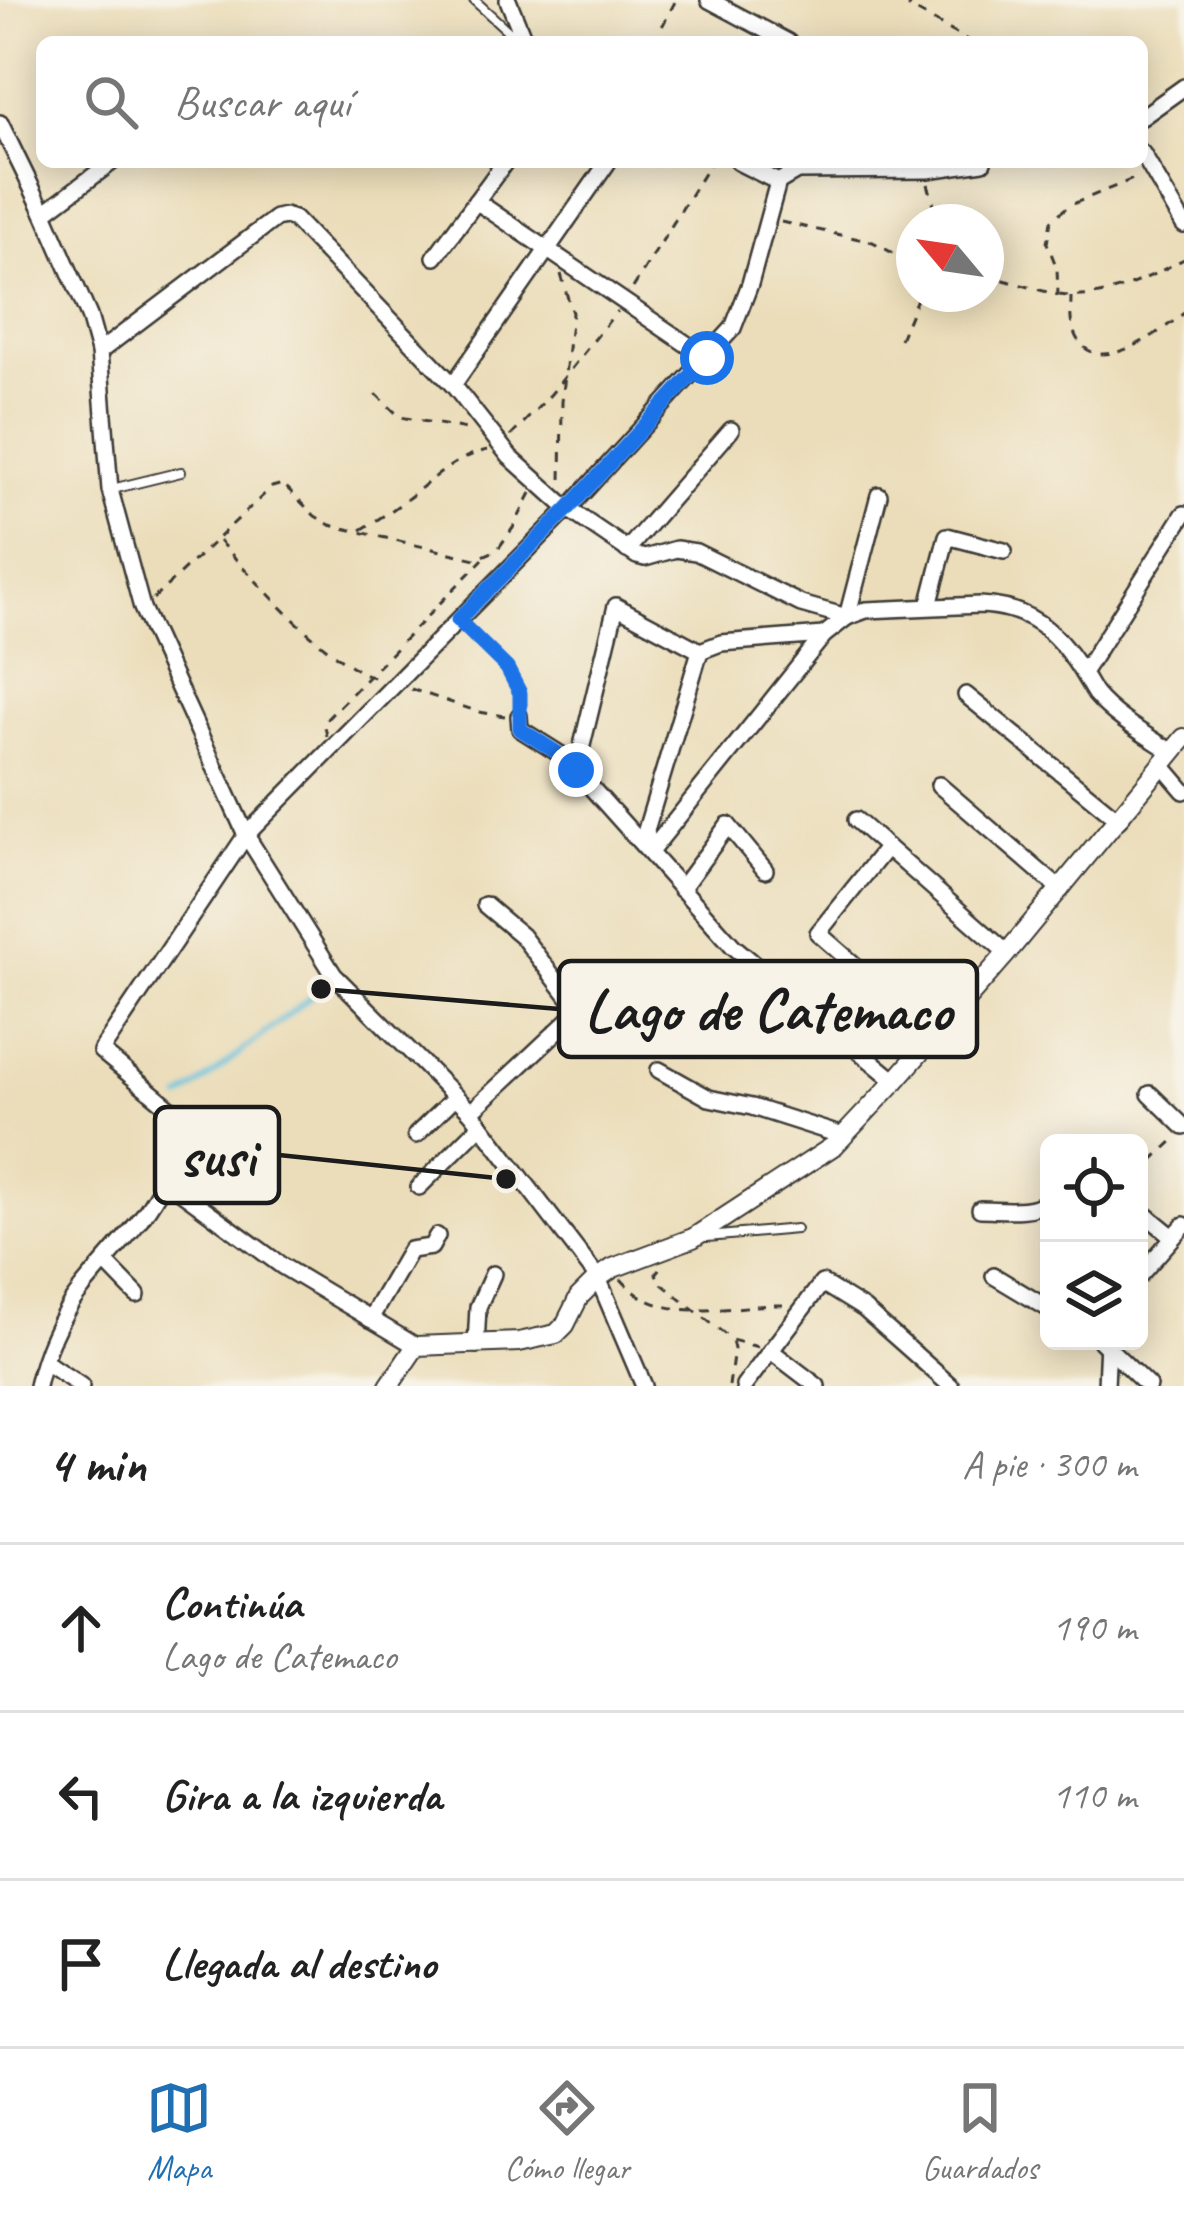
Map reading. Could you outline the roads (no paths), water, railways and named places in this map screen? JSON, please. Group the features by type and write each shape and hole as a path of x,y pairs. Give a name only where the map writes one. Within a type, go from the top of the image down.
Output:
{"street":[{"path":"508,0 521,36"},
{"path":"710,0 777,36"},
{"path":"1148,113 1184,87"},
{"path":"0,123 89,316 99,352 110,490 142,608 246,835 334,975 476,1119 605,1273 644,1386"},
{"path":"1148,162 1184,225"},
{"path":"44,213 104,168"},
{"path":"435,257 501,168"},
{"path":"453,385 552,252 604,168"},
{"path":"750,168 778,182"},
{"path":"251,1174 101,1051 246,835 458,620 733,328 778,182 797,171 942,168"},
{"path":"476,201 707,358"},
{"path":"99,352 276,218 294,219 453,385 501,445 565,506 644,558 676,549 696,552 801,604 847,617"},
{"path":"627,550 731,430"},
{"path":"847,617 879,495"},
{"path":"1083,673 1184,514"},
{"path":"928,606 947,536 1004,551"},
{"path":"576,770 616,606 700,651 722,643 824,634"},
{"path":"650,852 824,634 866,610 997,606 1048,627 1095,694 1172,752 1184,790"},
{"path":"650,852 646,830 700,651"},
{"path":"966,695 1119,820"},
{"path":"519,716 520,729 576,770 734,946 895,1082"},
{"path":"165,1180 282,1266 416,1346 519,1342 556,1334 579,1297 605,1273 687,1240 835,1145 1007,953 1172,752"},
{"path":"938,785 1060,890"},
{"path":"856,820 1007,953"},
{"path":"681,890 728,825 765,871"},
{"path":"887,847 818,933 935,1035"},
{"path":"419,1187 571,1018 574,1009 523,936 485,904"},
{"path":"659,1070 709,1098 843,1136"},
{"path":"1150,1094 1184,1129"},
{"path":"416,1135 455,1097"},
{"path":"38,1386 58,1326 77,1294 156,1199 176,1132 174,1112"},
{"path":"980,1209 1040,1206"},
{"path":"1148,1214 1179,1231 1148,1266"},
{"path":"370,1319 410,1250 431,1247 437,1236"},
{"path":"105,1262 137,1295"},
{"path":"476,1345 478,1307 493,1274"},
{"path":"994,1276 1040,1304"},
{"path":"744,1386 822,1283 864,1309 951,1386"},
{"path":"389,1386 416,1346"},
{"path":"1106,1350 1106,1386"},
{"path":"1114,1350 1148,1386"},
{"path":"771,1351 818,1386"},
{"path":"45,1362 81,1386"}],"lane":[{"path":"474,0 516,36"},
{"path":"110,490 181,472"},
{"path":"687,1240 796,1229"}],"waterway":[{"path":"181,1099 321,989"}],"place":[{"name":"Lago de Catemaco","path":"321,989"},
{"name":"susi","path":"506,1179"}]}
